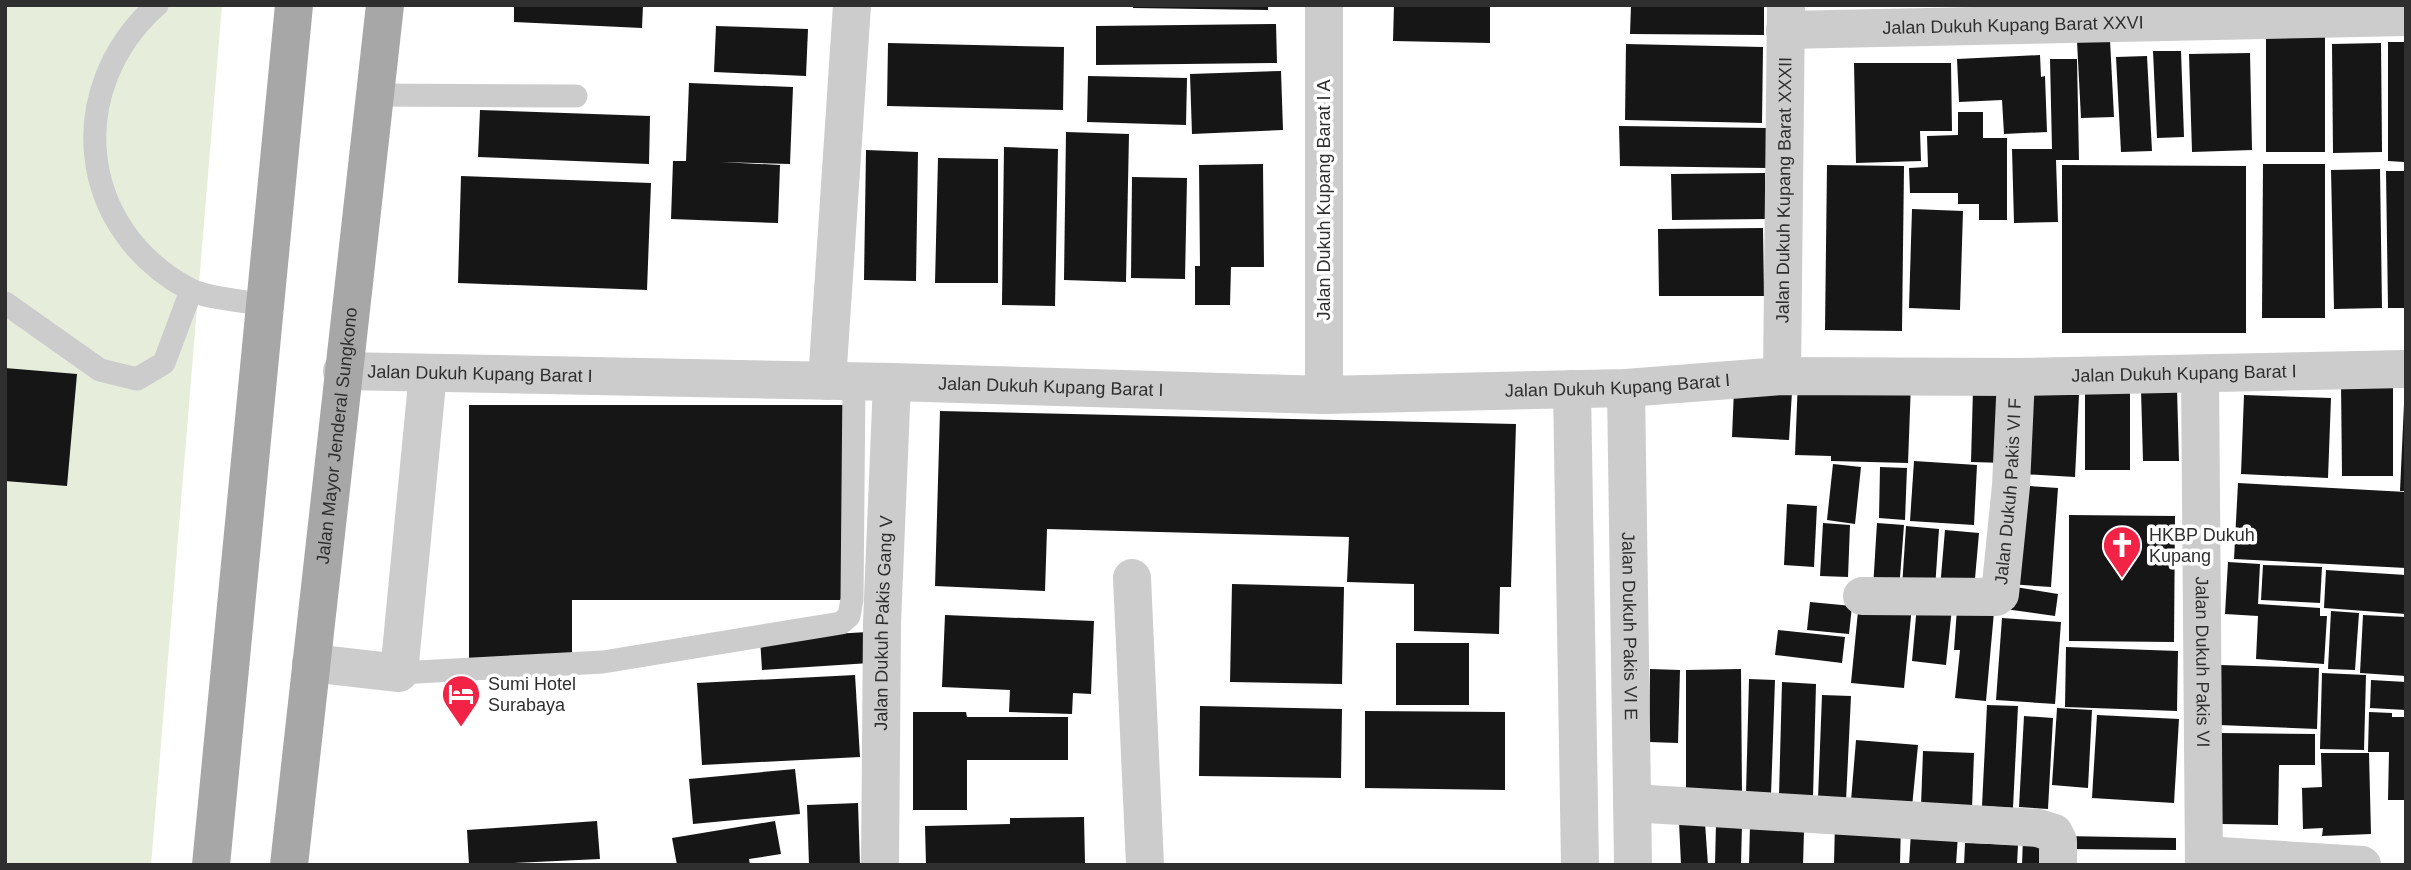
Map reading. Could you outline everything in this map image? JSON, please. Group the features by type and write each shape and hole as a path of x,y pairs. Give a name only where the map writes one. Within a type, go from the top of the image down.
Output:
{"main road":[{"path":"212,865 294,5"},
{"name":"Jalan Mayor Jenderal Sungkono","path":"289,865 342,371 385,5"}],"street":[{"path":"841,381 852,5"},
{"name":"Jalan Dukuh Kupang Barat I A","path":"1324,5 1324,395"},
{"name":"Jalan Dukuh Kupang Barat XXVI","path":"1785,18 2242,13 2402,17"},
{"name":"Jalan Dukuh Kupang Barat XXXII","path":"1782,376 1785,18"},
{"name":"Jalan Dukuh Kupang Barat I","path":"342,371 892,382 1324,395 1626,388 1782,376 2200,375 2406,369"},
{"path":"311,663 400,673 428,373"},
{"name":"Jalan Dukuh Pakis VI","path":"2200,375 2204,860"},
{"name":"Jalan Dukuh Pakis VI F","path":"1863,596 1996,597 2000,594 2011,485 2016,377"},
{"name":"Jalan Dukuh Pakis Gang V","path":"880,865 882,623 892,382"},
{"name":"Jalan Dukuh Pakis VI E","path":"1626,388 1633,865"},
{"path":"1572,389 1580,865"},
{"path":"1132,578 1145,865"},
{"path":"1632,803 2038,828 2053,832 2058,841 2058,865"},
{"path":"2204,860 2361,865"}],"lane":[{"path":"158,5 116,51 96,106 95,162 112,215 145,260 191,291 267,305"},
{"path":"373,95 576,96"},
{"path":"5,303 100,370 137,379 164,363 191,291"},
{"path":"400,673 603,662 841,623 849,616 852,599 841,381"}],"green space":[{"path":"5,5 222,5 151,865 5,865"}],"building":[{"path":"514,5 643,5 642,28 514,22"},
{"path":"1133,5 1268,5 1268,10 1133,8"},
{"path":"1394,5 1490,5 1490,43 1393,41"},
{"path":"1631,5 1764,5 1764,35 1630,34"},
{"path":"1276,24 1277,63 1096,65 1096,26"},
{"path":"716,26 808,29 806,76 714,72"},
{"path":"2266,33 2325,33 2325,152 2266,152"},
{"path":"2110,40 2114,117 2081,118 2077,41"},
{"path":"2388,42 2406,42 2404,162 2388,161"},
{"path":"888,43 1064,47 1063,110 887,106"},
{"path":"2381,43 2382,152 2333,153 2332,44"},
{"path":"1626,44 1763,47 1762,123 1625,120"},
{"path":"2153,51 2181,51 2184,137 2157,138"},
{"path":"2250,53 2252,150 2192,152 2189,54"},
{"path":"2040,55 2041,77 2045,76 2047,132 2004,134 2002,100 1959,102 1957,59"},
{"path":"2147,56 2152,151 2121,152 2116,57"},
{"path":"2050,59 2077,59 2079,160 2056,160 2058,222 2014,223 2012,149 2052,149"},
{"path":"1854,63 1951,63 1952,131 1920,131 1921,161 1856,163"},
{"path":"1281,71 1283,130 1192,134 1190,74"},
{"path":"1088,76 1187,78 1186,125 1087,122"},
{"path":"689,83 793,87 790,164 720,162 780,165 778,223 671,219 673,161 686,161"},
{"path":"480,110 650,116 649,164 478,157"},
{"path":"1958,112 1983,112 1983,138 2007,138 2007,220 1979,220 1979,204 1958,204 1958,193 1910,193 1909,168 1928,167 1927,136 1958,135"},
{"path":"1619,126 1768,128 1767,168 1620,166"},
{"path":"1066,132 1129,134 1126,282 1064,280"},
{"path":"1004,147 1058,149 1055,306 1002,305"},
{"path":"866,150 918,152 916,281 864,280"},
{"path":"938,158 998,159 998,283 935,283"},
{"path":"1263,164 1264,267 1231,267 1230,305 1195,305 1195,266 1200,266 1199,165"},
{"path":"2263,164 2325,164 2325,318 2262,318"},
{"path":"1827,165 1904,166 1902,331 1825,330"},
{"path":"2062,165 2246,166 2246,333 2062,333"},
{"path":"2380,169 2382,308 2334,309 2331,170"},
{"path":"2386,171 2406,171 2406,308 2388,308"},
{"path":"1765,173 1766,219 1672,220 1671,174"},
{"path":"461,176 651,183 647,290 458,283"},
{"path":"1132,177 1187,178 1185,279 1131,278"},
{"path":"1912,209 1963,211 1960,310 1909,308"},
{"path":"1763,228 1764,296 1659,296 1658,229"},
{"path":"5,368 77,374 67,486 5,481"},
{"path":"1798,379 1911,383 1908,463 1831,461 1831,456 1795,455"},
{"path":"2341,383 2393,383 2393,476 2342,476"},
{"path":"2085,386 2130,387 2130,470 2085,470"},
{"path":"1734,389 1792,392 1789,440 1732,437"},
{"path":"1973,389 2007,390 2006,463 1971,462"},
{"path":"2177,389 2179,461 2143,461 2141,390"},
{"path":"2025,393 2079,395 2075,477 2022,474"},
{"path":"2244,395 2331,398 2328,478 2241,474"},
{"path":"2404,404 2406,491 2400,491"},
{"path":"469,405 844,405 844,600 572,600 572,662 469,662"},
{"path":"940,411 1516,424 1511,587 1500,587 1499,634 1414,631 1414,584 1347,582 1349,537 1047,529 1045,591 935,586"},
{"path":"1914,461 1977,465 1974,525 1910,521"},
{"path":"1833,464 1861,467 1855,524 1827,520"},
{"path":"1880,467 1907,468 1905,520 1879,518"},
{"path":"2238,483 2406,492 2406,568 2234,559"},
{"path":"2015,485 2058,488 2051,587 2009,584"},
{"path":"1787,504 1817,506 1814,567 1784,565"},
{"name":"HKBP Dukuh Kupang","path":"2069,515 2175,516 2174,642 2069,641"},
{"path":"1823,523 1850,525 1848,577 1820,576"},
{"path":"1877,523 1904,525 1899,590 1873,588"},
{"path":"1906,526 1939,529 1935,589 1902,587"},
{"path":"1945,530 1979,533 1974,590 1940,588"},
{"path":"2228,562 2260,564 2258,604 2320,608 2320,616 2327,616 2324,664 2256,659 2258,616 2225,614"},
{"path":"2263,565 2322,567 2320,603 2261,600"},
{"path":"2326,570 2406,575 2406,614 2324,608"},
{"path":"1232,584 1344,587 1342,684 1230,682"},
{"path":"2009,586 2058,594 2055,616 2005,609"},
{"path":"1859,601 1912,606 1904,688 1851,683"},
{"path":"1810,602 1852,606 1849,634 1807,630"},
{"path":"1917,605 1952,608 1946,665 1912,661"},
{"path":"1957,609 1994,612 1986,701 1955,698 1960,650 1954,650"},
{"path":"2331,611 2359,613 2355,670 2328,669"},
{"path":"945,615 1094,621 1091,694 1073,693 1072,714 1009,712 1010,690 942,687"},
{"path":"2363,615 2406,617 2406,676 2360,673"},
{"path":"2002,618 2061,622 2055,704 1996,700"},
{"path":"1778,630 1845,637 1842,663 1775,655"},
{"path":"868,632 870,663 762,670 760,638"},
{"path":"1396,643 1469,643 1469,705 1396,705"},
{"path":"2066,647 2178,651 2177,711 2065,707"},
{"path":"2220,665 2319,668 2317,729 2219,725"},
{"path":"1650,669 1680,670 1678,743 1649,742"},
{"path":"1741,669 1742,797 1686,796 1686,670"},
{"path":"2322,673 2366,675 2364,750 2320,749"},
{"path":"855,675 860,757 702,765 697,683"},
{"path":"1749,679 1775,680 1771,795 1746,794"},
{"path":"2371,680 2406,682 2406,710 2370,708"},
{"path":"1782,682 1816,684 1813,797 1779,796"},
{"path":"1822,695 1851,696 1846,801 1818,799"},
{"path":"1987,705 2018,706 2013,808 1982,806"},
{"path":"1200,706 1342,709 1341,778 1199,776"},
{"path":"2057,708 2092,710 2088,788 2052,785"},
{"path":"1365,711 1505,712 1505,790 1365,788"},
{"path":"913,712 966,712 967,717 1068,717 1068,760 967,760 967,810 913,810"},
{"path":"2369,712 2406,717 2406,800 2388,800 2389,752 2368,752"},
{"path":"2097,715 2179,719 2174,803 2092,798"},
{"path":"2024,716 2053,718 2048,809 2019,807"},
{"path":"2219,733 2315,734 2315,765 2279,765 2278,825 2222,824"},
{"path":"1856,740 1918,745 1912,807 1851,801"},
{"path":"1923,751 1974,753 1972,809 1921,806"},
{"path":"2321,753 2369,753 2371,834 2322,836 2323,828 2303,829 2302,788 2322,787"},
{"path":"795,769 800,814 693,824 689,779"},
{"path":"858,803 860,865 809,865 807,805"},
{"path":"1084,817 1085,863 1081,865 926,865 925,826 1010,824 1010,818"},
{"path":"1835,820 1901,822 1900,865 1834,865"},
{"path":"597,821 600,859 469,865 467,830"},
{"path":"775,821 781,854 749,859 750,865 677,865 672,838"},
{"path":"1679,822 1705,823 1708,865 1681,865"},
{"path":"1716,823 1742,823 1741,865 1715,865"},
{"path":"1750,825 1804,831 1803,865 1749,865"},
{"path":"1911,832 1958,834 1956,865 1909,865"},
{"path":"2063,836 2176,838 2176,850 2064,849"},
{"path":"2023,837 2052,838 2051,865 2022,865"},
{"path":"1965,843 2018,845 2017,865 1964,865"}],"place":[{"name":"HKBP Dukuh Kupang","path":"2122,579"},
{"name":"Sumi Hotel Surabaya","path":"461,728"}]}
